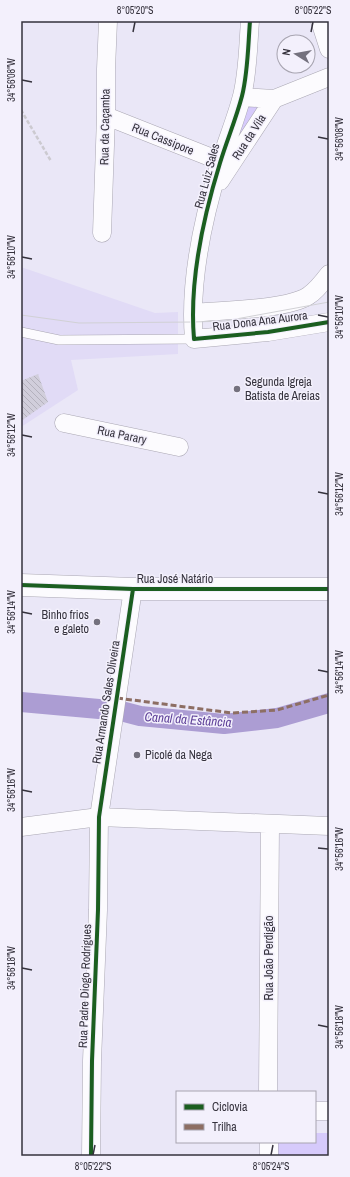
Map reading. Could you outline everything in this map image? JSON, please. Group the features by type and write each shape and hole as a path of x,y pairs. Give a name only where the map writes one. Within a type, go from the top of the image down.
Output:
{"main road":[{"name":"Rua José Natário","path":"21,585 134,589 329,589"}],"street":[{"name":"Rua da Caçamba","path":"102,233 108,21"},
{"name":"Rua Luiz Sales","path":"194,339 193,313 203,232 220,162 242,96 246,76 250,21"},
{"path":"320,21 329,49"},
{"name":"Rua da Vila","path":"242,96 274,99 329,77"},
{"name":"Rua da Vila","path":"211,194 274,99"},
{"name":"Rua Cassipore","path":"106,116 220,162"},
{"path":"193,313 294,303 308,297 329,274"},
{"name":"Rua Dona Ana Aurora","path":"194,339 268,332 329,322"},
{"name":"Rua Parary","path":"64,423 179,447"},
{"name":"Rua Armando Sales Oliveira","path":"99,817 134,589"},
{"path":"21,826 99,817 270,825 329,826"},
{"name":"Rua Padre Diogo Rodrigues","path":"91,1156 92,1061 98,910 99,817"},
{"name":"Rua João Perdigão","path":"268,1091 270,825"},
{"path":"316,1111 329,1111"},
{"path":"269,1143 270,1156"}],"lane":[{"path":"21,332 59,340 194,339"}],"path":[{"path":"21,110 51,161"}],"shaded area":[{"path":"265,104 234,151 240,105"},
{"path":"21,267 155,313 178,312 178,354 71,360 78,390 21,427"},
{"path":"316,1133 329,1133 329,1156 274,1156 276,1143 316,1143"}],"building":[{"path":"38,374 48,402 21,421 21,381"}],"waterway":[{"name":"Canal da Estância","path":"21,702 99,709"},
{"name":"Canal da Estância","path":"117,710 140,716 224,724 277,718 329,703"}],"tram line":[{"path":"21,315 79,323 225,321 329,302"}],"marked path":[{"path":"117,698 232,713 277,710 329,695"}],"cycle path":[{"path":"250,21 247,68 242,96 214,184 199,250 194,295 194,339 268,332 329,322"},
{"path":"21,585 133,589 329,589"},
{"path":"91,1156 92,1061 98,910 99,817 133,589"}],"place":[{"name":"Segunda Igreja Batista de Areias","path":"237,389"},
{"name":"Binho frios e galeto","path":"97,622"},
{"name":"Picolé da Nega","path":"137,755"}]}
